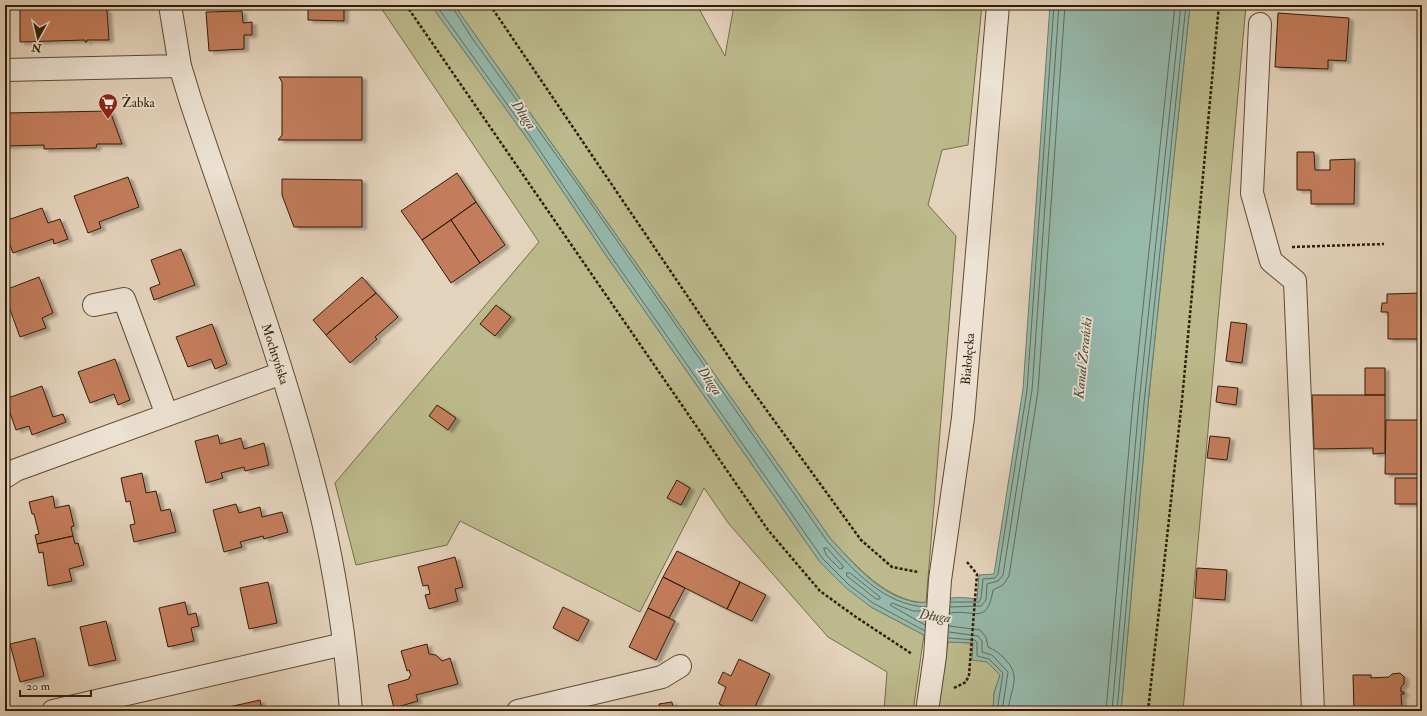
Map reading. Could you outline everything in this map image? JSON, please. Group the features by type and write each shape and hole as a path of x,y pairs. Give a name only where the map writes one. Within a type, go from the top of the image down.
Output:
{"street":[{"name":"Mochtyńska","path":"170,5 180,66 208,155 282,373 300,432 324,526 344,644 351,711"},
{"name":"Białołęcka","path":"927,711 925,656 932,577 963,418 998,5"},
{"path":"1260,24 1252,193 1271,262 1295,281 1314,711"},
{"path":"5,70 180,66"},
{"path":"94,305 124,299 167,415"},
{"path":"5,477 16,470 282,373"},
{"path":"53,711 344,644"},
{"path":"518,711 662,677 680,666"}],"path":[{"path":"406,5 768,530 820,591 856,617 925,656"},
{"path":"490,5 741,375 861,540 892,567 932,577"},
{"path":"1148,711 1182,400 1219,5"},
{"path":"1268,248 1384,244"},
{"path":"969,675 977,574"}],"shaded area":[{"path":"379,5 431,5 529,141 603,251 820,562 871,607 924,635 913,711 884,711 887,672 828,637 729,524 704,488 640,612 460,521 447,545 356,565 335,483 539,242"},
{"path":"454,5 697,5 725,56 734,5 982,5 968,145 942,150 928,205 956,236 926,603 911,601 885,589 850,560 830,538"},
{"path":"1190,5 1246,5 1183,711 1121,711 1148,404"},
{"path":"948,642 973,643 987,662 1000,675 994,693 993,711 938,711"}],"water":[{"path":"431,5 454,5 830,538 858,568 879,586 902,599 915,602 929,602 955,598 977,599 979,575 994,574 1023,389 1050,5 1190,5 1148,404 1121,711 993,711 994,693 1000,675 987,662 972,660 973,643 948,642 924,635 871,607 846,588 820,562 603,251 529,141"}],"building":[{"path":"20,5 107,5 104,8 107,11 109,40 87,40 87,42 85,42 85,40 20,42"},
{"path":"308,5 344,5 344,21 308,20"},
{"path":"242,11 243,23 252,22 252,35 244,35 244,49 209,51 206,12"},
{"path":"1278,13 1349,18 1346,61 1328,60 1328,69 1275,67"},
{"path":"279,77 362,77 362,140 278,140 282,135 282,82"},
{"path":"110,111 122,144 97,144 96,148 44,149 44,145 5,146 5,113"},
{"path":"1297,152 1314,152 1315,170 1330,170 1330,160 1355,159 1354,204 1311,204 1311,190 1297,190"},
{"path":"457,173 476,202 422,240 401,211"},
{"path":"128,177 139,207 99,222 101,228 88,233 74,196"},
{"path":"282,179 362,180 362,227 294,227 282,195"},
{"path":"476,202 505,245 480,263 451,220"},
{"path":"42,208 48,223 60,219 68,239 54,244 53,239 13,253 5,232 5,221"},
{"path":"451,220 480,263 451,283 422,240"},
{"path":"181,249 195,285 154,300 150,288 160,284 151,260"},
{"path":"39,277 53,313 42,318 46,328 20,337 5,296 5,290"},
{"path":"362,277 376,293 326,335 313,320"},
{"path":"376,293 398,317 375,337 377,339 350,363 326,335"},
{"path":"1422,293 1422,339 1388,339 1388,312 1381,312 1382,303 1387,303 1387,294"},
{"path":"496,305 511,317 495,336 480,324"},
{"path":"1231,322 1247,324 1242,363 1226,361"},
{"path":"212,324 227,364 215,369 211,359 188,367 176,337"},
{"path":"115,359 130,400 118,405 114,394 90,403 78,372"},
{"path":"1365,368 1385,368 1385,395 1365,395"},
{"path":"42,386 53,417 63,414 66,422 32,435 29,426 16,430 5,399"},
{"path":"1218,386 1238,388 1236,405 1216,402"},
{"path":"1312,395 1385,395 1385,453 1373,454 1373,448 1314,449"},
{"path":"437,405 456,418 448,430 429,416"},
{"path":"1386,420 1422,420 1422,474 1385,474"},
{"path":"218,435 220,444 241,438 244,449 264,443 269,465 245,471 244,467 221,473 223,478 206,483 195,441"},
{"path":"1210,436 1230,438 1227,460 1207,458"},
{"path":"142,473 146,493 156,491 161,511 170,509 176,532 134,542 130,525 135,524 130,501 126,502 121,478"},
{"path":"1395,478 1422,478 1422,504 1395,504"},
{"path":"677,480 690,488 681,505 667,498"},
{"path":"53,496 55,508 69,505 74,526 71,527 73,536 37,544 35,535 39,534 29,502"},
{"path":"236,504 239,513 260,507 262,517 282,512 288,532 264,539 263,536 240,542 242,547 224,552 213,510"},
{"path":"73,536 75,544 78,543 84,565 69,569 72,581 48,586 43,552 39,553 37,544"},
{"path":"677,551 740,582 727,609 663,577"},
{"path":"455,557 463,587 455,589 458,601 429,609 425,595 430,594 428,585 423,586 418,567"},
{"path":"1197,568 1227,570 1225,600 1195,598"},
{"path":"663,577 685,588 669,618 648,608"},
{"path":"268,582 277,623 249,629 240,588"},
{"path":"740,582 766,595 752,621 727,609"},
{"path":"185,602 188,615 196,613 199,626 191,628 194,641 168,647 159,608"},
{"path":"563,607 589,620 578,641 553,628"},
{"path":"648,608 675,621 656,660 629,647"},
{"path":"106,621 116,660 89,666 80,627"},
{"path":"35,638 44,676 20,682 10,644"},
{"path":"427,644 429,654 436,655 442,661 450,658 458,684 416,695 418,701 394,708 388,685 409,679 411,676 409,670 407,671 401,651"},
{"path":"739,659 770,674 753,711 735,711 719,704 726,687 718,683 723,672 731,676"},
{"path":"1400,673 1404,677 1404,684 1401,687 1401,692 1404,692 1404,694 1401,694 1402,711 1354,711 1353,675 1371,675 1371,678 1389,677 1392,674"},
{"path":"260,700 262,711 220,711 220,709"},
{"path":"672,702 673,709 686,708 686,711 660,711 659,704"}],"place":[{"name":"Żabka","path":"108,120"}],"water label":[{"name":"Długa","path":"524,115"},
{"name":"Kanał Żerański","path":"1083,358"},
{"name":"Długa","path":"710,381"},
{"name":"Długa","path":"935,616"}]}
